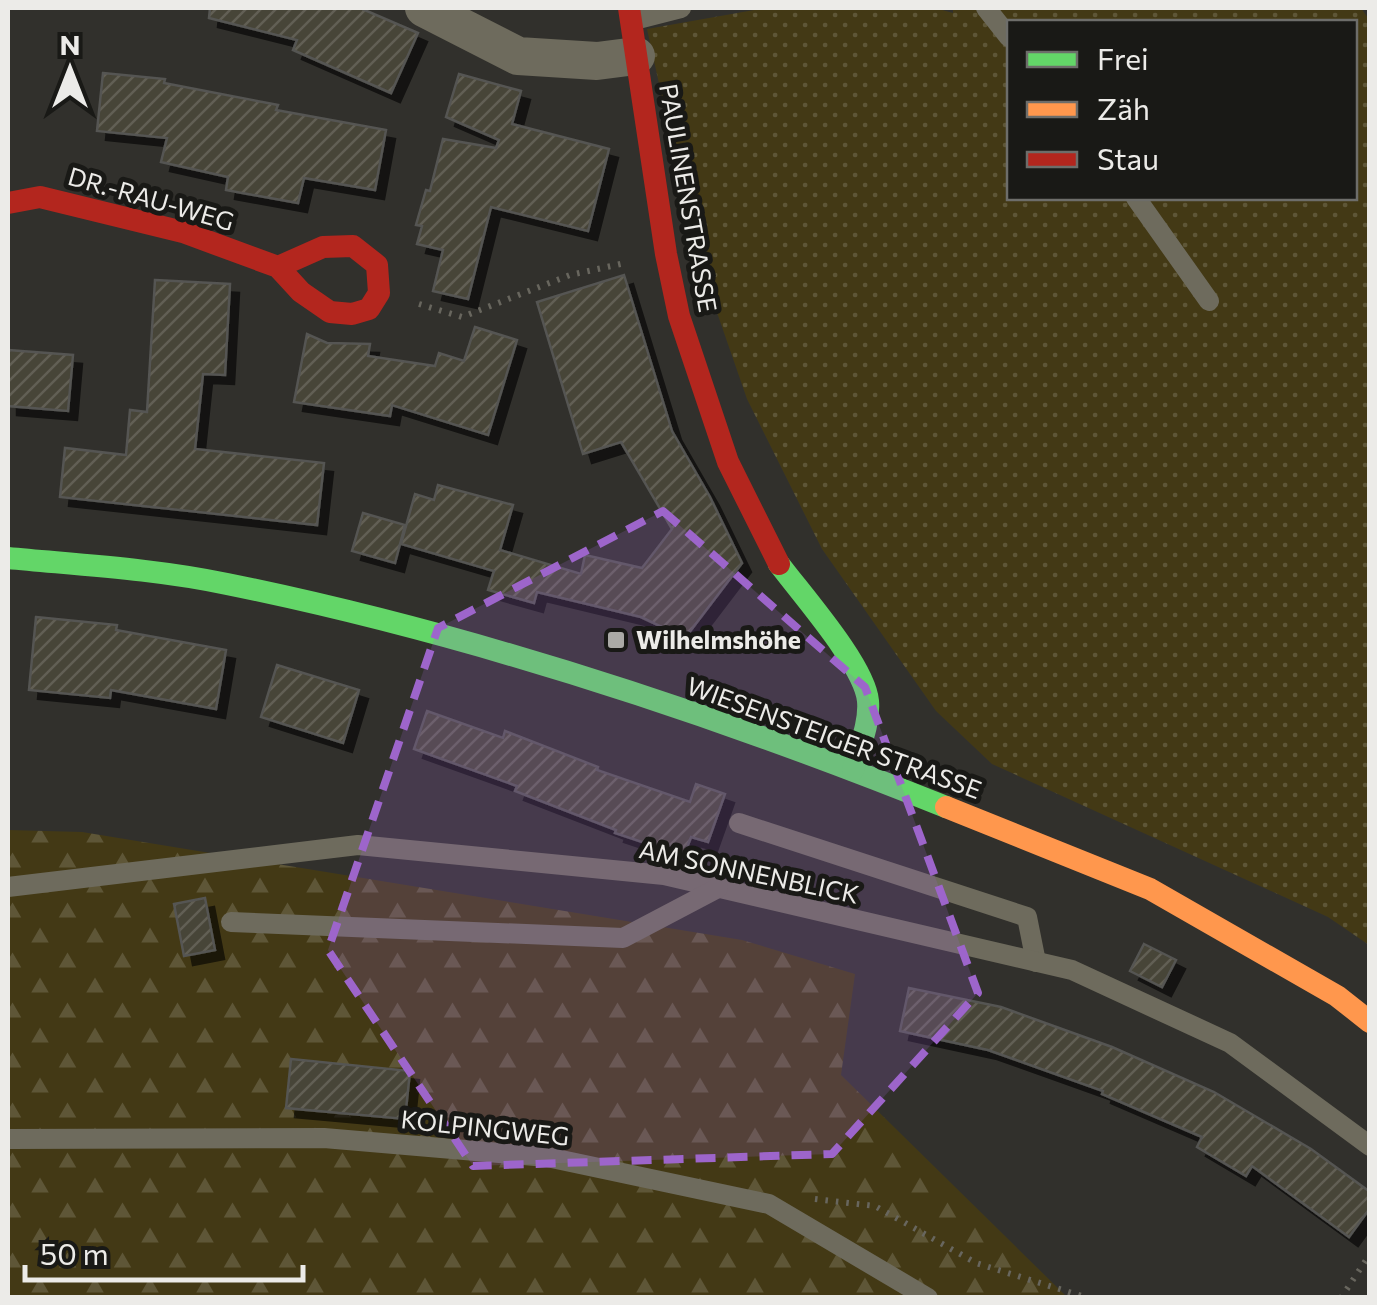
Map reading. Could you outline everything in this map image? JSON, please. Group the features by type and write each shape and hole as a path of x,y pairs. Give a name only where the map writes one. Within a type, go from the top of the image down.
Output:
{"main road":[{"name":"PAULINENSTRASSE","path":"632,28 679,316 728,462 772,554 860,674 868,716 853,770"},
{"name":"DR.-RAU-WEG","path":"8,203 40,197 183,232 278,266 302,292 330,312 352,314 369,309 379,292"},
{"path":"278,266 323,247 353,246 377,265 379,292"},
{"name":"WIESENSTEIGER STRASSE","path":"8,558 224,583 418,628 609,685 853,770 1150,889 1337,996 1370,1022"}],"street":[{"path":"424,8 518,56 597,61 632,28"}],"lane":[{"path":"632,28 681,8"},
{"path":"986,8 1007,33"},
{"path":"1137,200 1210,301"},
{"path":"739,822 1026,918 1036,962"},
{"name":"AM SONNENBLICK","path":"8,886 358,845 664,875 1072,970 1230,1043 1370,1146"},
{"path":"231,922 623,938 718,888"},
{"name":"KOLPINGWEG","path":"8,1138 324,1138 547,1157 769,1204 928,1298"}],"path":[{"path":"379,292 462,318 570,274"},
{"path":"875,1206 976,1263 1088,1298"},
{"path":"1341,1298 1370,1254"}],"highlighted area":[{"path":"663,511 865,687 978,993 832,1154 473,1166 328,950 438,628"}],"green space":[{"path":"766,8 935,8 953,13 953,8 1361,8 1370,21 1369,945 1328,917 992,764 936,711 822,549 747,399 696,252 647,29"},
{"path":"8,830 82,832 742,940 855,974 841,1075 1067,1297 8,1298"}],"building":[{"path":"210,8 360,8 418,33 391,93 293,50 297,40 209,18"},
{"path":"103,73 165,79 164,83 278,105 276,110 386,130 375,190 304,178 298,203 226,190 228,177 161,162 167,138 97,131"},
{"path":"459,74 521,91 512,124 609,149 588,231 491,207 468,299 433,291 443,250 417,244 422,226 416,225 426,190 430,191 443,139 496,148 499,140 446,117"},
{"path":"624,275 672,431 742,563 685,638 641,617 537,592 534,603 488,590 494,571 401,544 415,494 434,500 438,485 513,505 500,550 581,574 585,555 642,568 672,529 621,442 583,454 537,302"},
{"path":"155,280 230,284 225,375 203,374 195,449 324,463 317,525 60,497 65,448 126,455 130,410 147,412"},
{"path":"475,327 517,340 488,435 392,405 390,416 294,402 307,334 327,343 370,344 368,356 435,366 439,353 464,361"},
{"path":"8,350 73,355 68,411 8,406"},
{"path":"363,513 405,525 395,563 352,551"},
{"path":"36,617 117,625 116,630 226,650 216,709 111,690 110,698 29,690"},
{"path":"277,665 359,690 343,743 261,717"},
{"path":"427,711 503,738 505,731 598,767 597,770 690,802 696,784 725,794 708,842 691,837 684,856 615,833 616,830 515,791 517,786 414,749"},
{"path":"205,898 215,950 184,956 174,904"},
{"path":"1144,944 1176,960 1162,987 1130,971"},
{"path":"909,988 1001,1007 1112,1047 1214,1092 1311,1149 1370,1192 1370,1208 1349,1237 1252,1166 1246,1176 1197,1147 1202,1137 1102,1094 1103,1091 988,1050 900,1031"},
{"path":"291,1059 410,1071 405,1119 286,1108"}],"traffic: fast":[{"path":"8,558 200,579 410,627 592,679 770,740 946,807"},
{"path":"779,564 831,631 864,686 867,718 853,770"}],"traffic: slow":[{"path":"946,807 1150,889 1337,996 1370,1022"}],"traffic: jam":[{"path":"629,8 679,316 728,462 779,564"},
{"path":"8,203 40,197 183,232 278,267 301,292 330,312 352,314 369,309 379,293 377,265 353,246 323,247 278,267"}],"place":[{"name":"Wilhelmshöhe","path":"616,640"}]}
